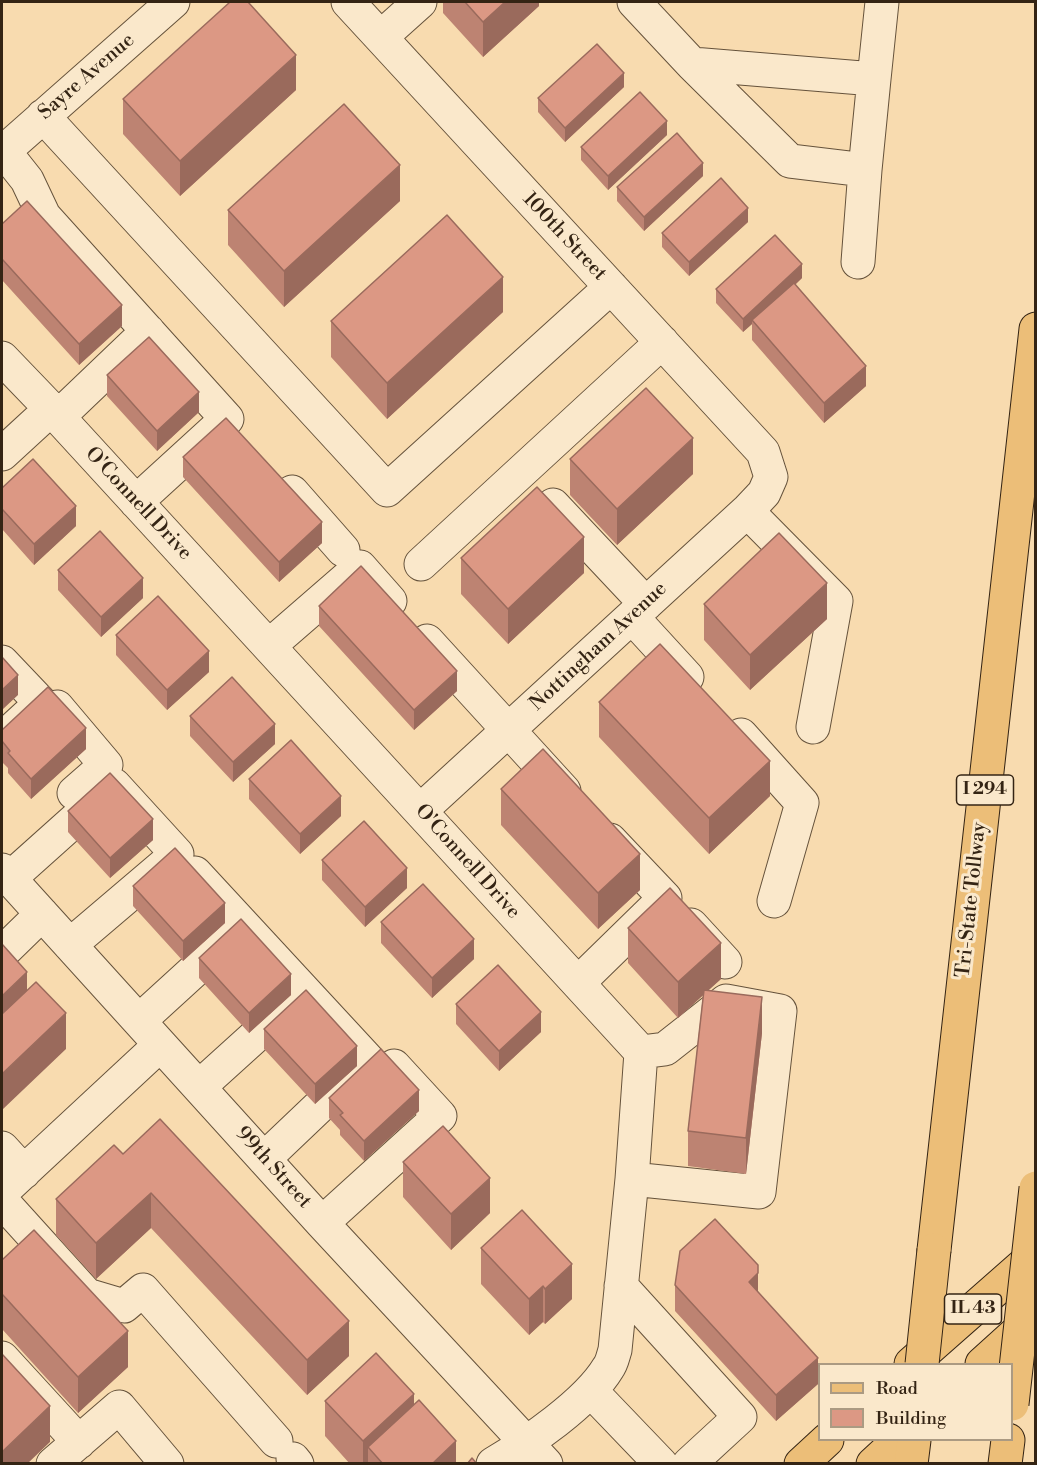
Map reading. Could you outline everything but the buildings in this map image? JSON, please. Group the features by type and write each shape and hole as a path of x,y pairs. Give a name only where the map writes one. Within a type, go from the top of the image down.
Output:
{"main road":[{"name":"Tri-State Tollway","path":"922,1363 1035,329"},
{"path":"1013,1386 1035,1188"},
{"name":"IL 43","path":"913,1363 1035,1254"},
{"name":"IL 43","path":"984,1363 1035,1316"},
{"path":"801,1464 827,1441"},
{"path":"873,1464 898,1441"},
{"path":"911,1464 914,1441"},
{"path":"1005,1464 1008,1441"}],"street":[{"name":"Sayre Avenue","path":"3,152 173,2"},
{"name":"100th Street","path":"348,2 763,452 771,477"},
{"path":"381,37 420,2"},
{"path":"634,2 692,64 790,161 865,170"},
{"path":"858,262 882,2"},
{"path":"692,64 874,79"},
{"path":"43,116 387,490 611,287"},
{"path":"3,152 27,180 44,216 250,445"},
{"path":"2,454 54,413 148,332"},
{"path":"421,564 662,342"},
{"name":"O'Connell Drive","path":"2,358 641,1052"},
{"path":"136,502 227,419"},
{"path":"273,471 344,550"},
{"path":"521,471 639,610 714,707 802,803 774,901"},
{"name":"Nottingham Avenue","path":"420,811 747,511 764,493 771,477"},
{"path":"747,511 836,601 813,727"},
{"path":"269,646 360,567 508,732 726,962"},
{"path":"2,662 41,703 2,739"},
{"path":"4,869 106,765 57,707"},
{"path":"4,869 114,785 368,1060 264,1159"},
{"path":"70,945 177,854"},
{"name":"99th Street","path":"4,869 42,914 322,1223 537,1453"},
{"path":"578,983 665,898"},
{"path":"2,953 42,914"},
{"path":"2,1148 13,1182 150,1033 243,926"},
{"path":"199,1088 304,992"},
{"path":"493,1464 537,1453 610,1366 615,1350 632,1179 641,1052 665,1049 726,1001 780,1011 759,1192 632,1179"},
{"path":"322,1223 440,1116 394,1066"},
{"path":"2,1202 87,1295 124,1306 142,1290 289,1454"},
{"path":"621,1287 740,1417 688,1464"},
{"path":"2,1358 79,1442"},
{"path":"591,1391 661,1464"},
{"path":"53,1464 119,1407 167,1464"}]}
